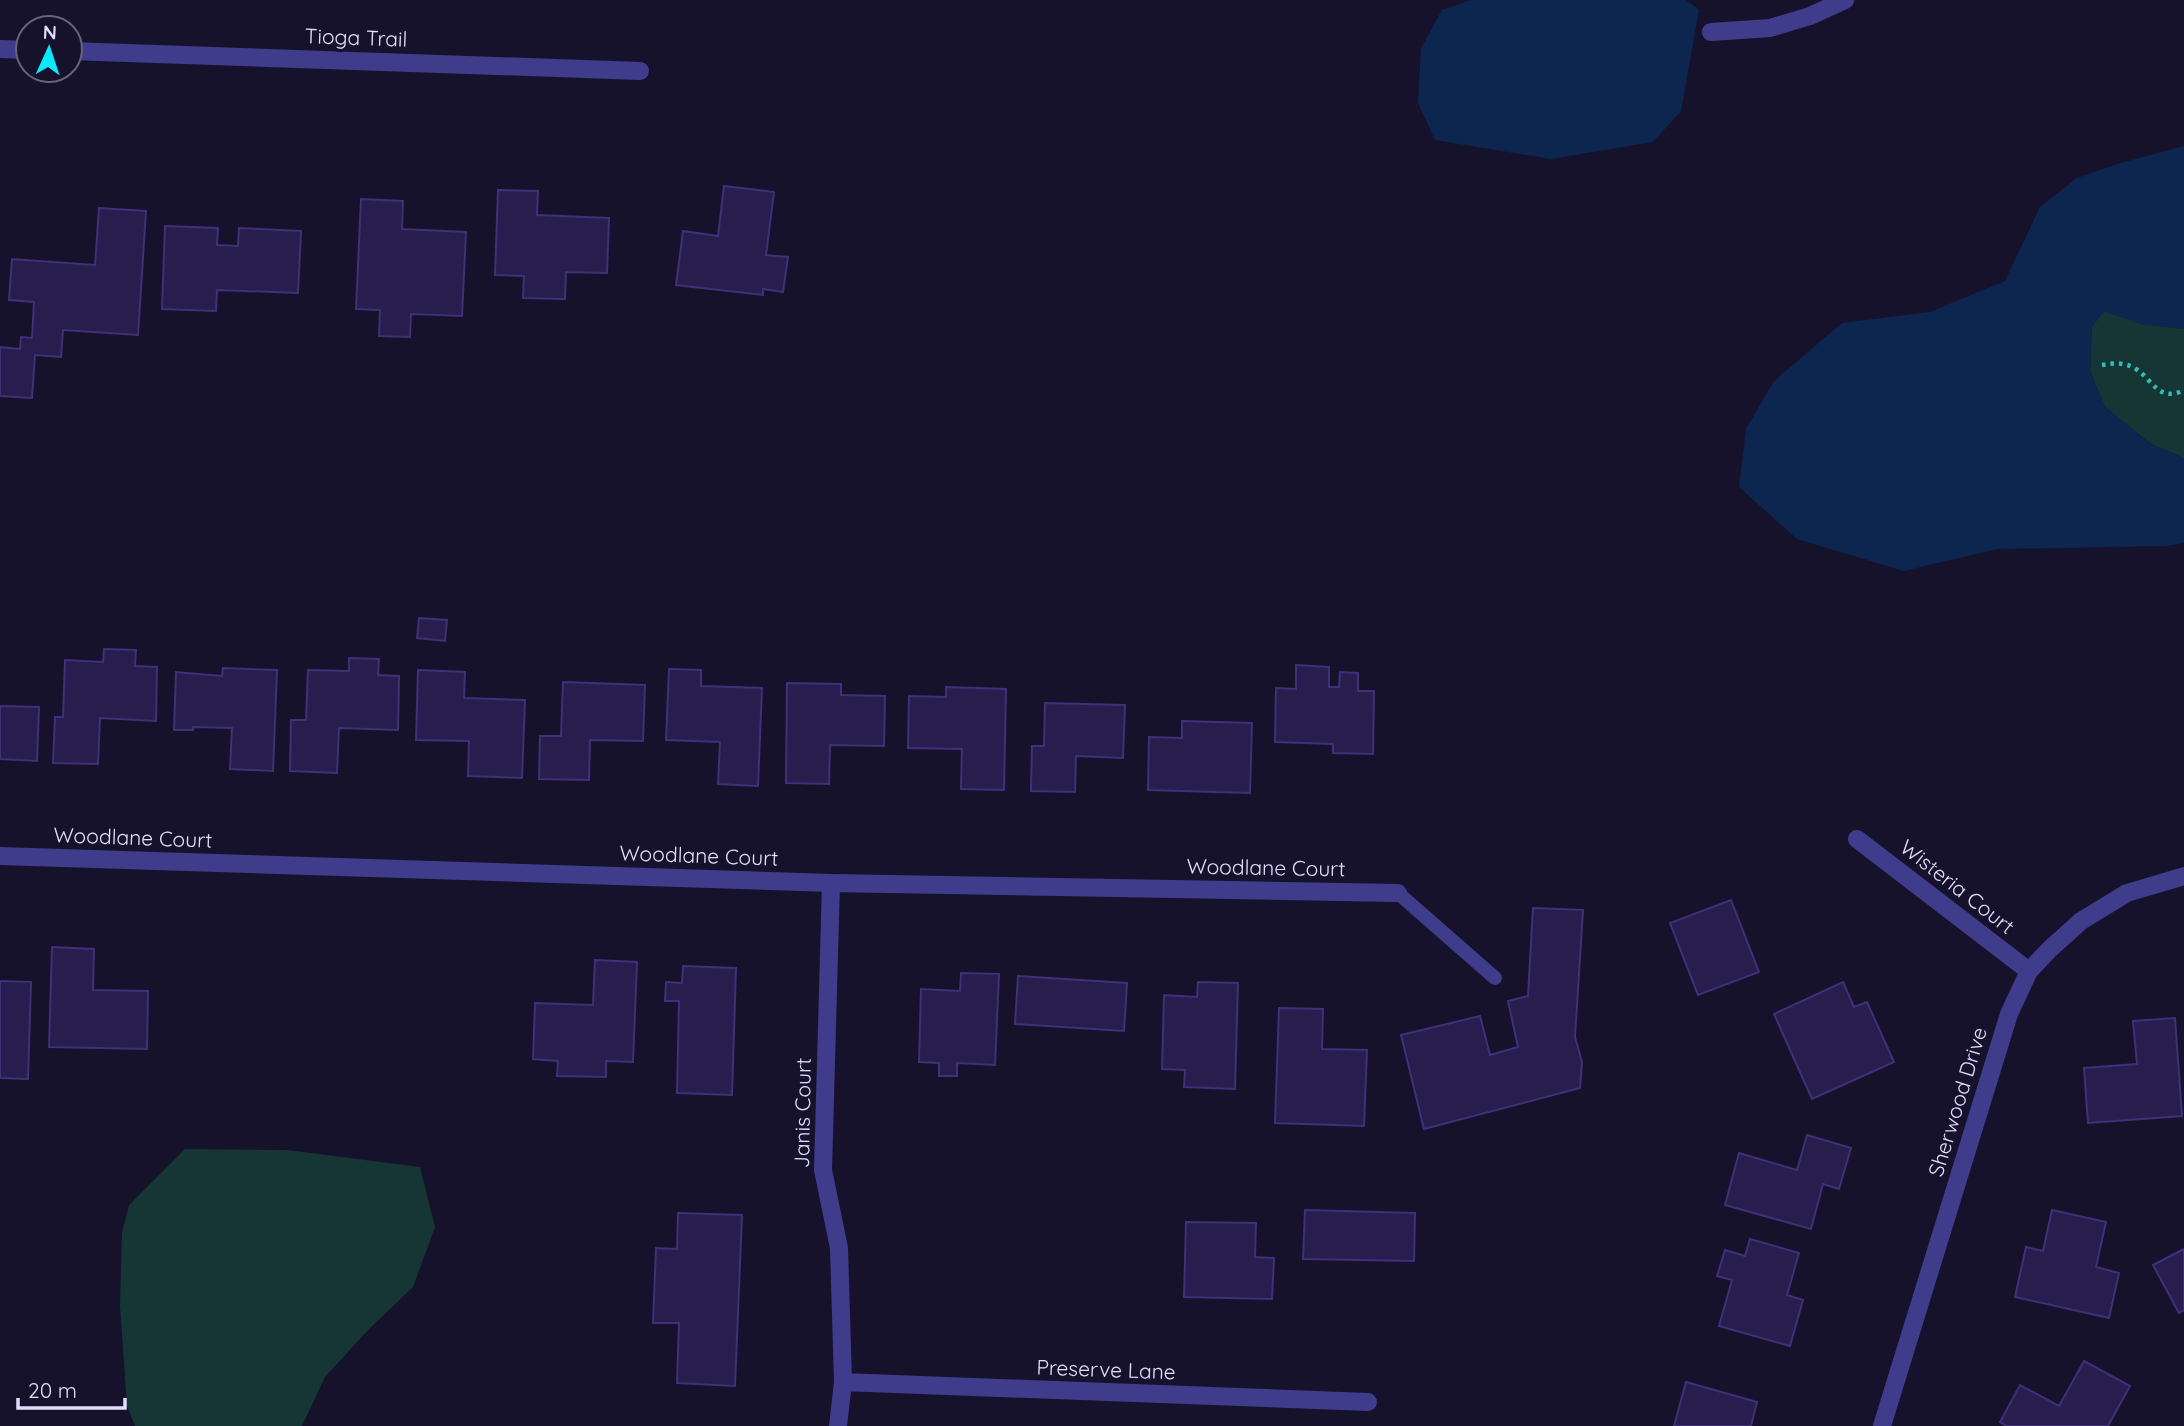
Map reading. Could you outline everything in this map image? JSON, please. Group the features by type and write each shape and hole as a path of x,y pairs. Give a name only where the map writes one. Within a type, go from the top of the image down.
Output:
{"street":[{"path":"1711,32 1770,28 1810,16 1845,0"},
{"name":"Tioga Trail","path":"84,51 640,71"},
{"name":"Wisteria Court","path":"1857,839 2029,971"},
{"name":"Woodlane Court","path":"0,856 831,883 1398,893"},
{"name":"Sherwood Drive","path":"1882,1426 2009,1014 2029,971 2081,921 2127,892 2184,876"},
{"name":"Janis Court","path":"831,883 823,1170 839,1248 843,1382 838,1426"},
{"name":"Preserve Lane","path":"843,1382 1368,1402"}],"lane":[{"path":"1398,893 1495,978"}],"path":[{"path":"2102,366 2117,363 2134,368 2155,388 2165,393 2183,393"}],"green space":[{"path":"2104,311 2142,324 2184,329 2184,458 2151,444 2105,407 2090,371 2092,326"},
{"path":"185,1149 287,1150 420,1167 435,1227 413,1287 325,1377 302,1426 135,1426 127,1406 120,1306 122,1233 129,1205"}],"water":[{"path":"1471,0 1686,0 1699,10 1681,111 1653,142 1551,159 1435,140 1418,103 1421,48 1442,10"},
{"path":"2184,146 2184,329 2142,324 2104,311 2092,327 2090,371 2105,407 2151,444 2184,458 2184,543 2166,546 1997,549 1904,571 1797,539 1739,487 1746,429 1774,381 1842,323 1930,312 2005,281 2040,207 2077,178"}],"building":[{"path":"724,186 774,192 766,255 788,257 783,292 763,289 763,295 676,285 683,231 718,236"},
{"path":"498,190 538,191 537,215 609,218 607,273 566,272 565,299 523,298 524,276 495,275"},
{"path":"361,199 403,201 402,229 466,232 462,316 411,314 410,337 379,336 380,310 356,309"},
{"path":"99,208 146,211 138,335 63,330 61,357 35,355 32,398 0,396 0,347 20,349 21,337 32,338 34,302 9,300 12,259 95,265"},
{"path":"165,226 218,228 217,245 238,246 239,228 301,231 298,293 217,290 216,311 162,309"},
{"path":"419,618 447,620 445,641 417,638"},
{"path":"104,649 136,650 135,666 157,667 156,721 100,718 98,764 53,763 55,717 63,717 65,660 103,662"},
{"path":"349,658 379,659 378,675 399,676 398,730 339,728 337,773 290,771 291,720 306,720 308,670 349,671"},
{"path":"1296,665 1329,667 1329,687 1339,687 1340,672 1358,673 1358,691 1374,691 1373,754 1333,753 1333,744 1275,742 1276,688 1296,689"},
{"path":"223,668 277,670 273,771 230,769 232,728 193,727 193,730 174,730 176,672 222,676"},
{"path":"669,669 701,670 701,686 762,688 758,786 718,784 720,742 666,740"},
{"path":"418,670 465,672 464,698 525,700 522,778 468,776 469,741 416,740"},
{"path":"563,682 645,685 643,741 590,740 589,780 539,779 540,736 561,736"},
{"path":"787,683 841,684 841,695 885,696 884,746 830,745 829,784 786,783"},
{"path":"946,687 1006,689 1004,790 961,789 962,749 908,748 909,696 946,697"},
{"path":"1045,703 1125,705 1123,758 1076,756 1075,792 1031,791 1032,746 1044,746"},
{"path":"0,706 39,707 37,761 0,759"},
{"path":"1182,721 1252,723 1250,793 1148,790 1149,737 1182,738"},
{"path":"1731,900 1759,972 1698,995 1670,923"},
{"path":"1533,908 1583,910 1575,1037 1582,1062 1580,1088 1424,1129 1401,1035 1480,1016 1490,1055 1518,1047 1508,1001 1528,996"},
{"path":"52,947 94,949 93,990 148,991 147,1049 49,1047"},
{"path":"595,960 637,962 633,1062 606,1061 606,1077 557,1076 558,1061 533,1059 535,1003 593,1005"},
{"path":"683,966 736,968 732,1095 677,1093 679,1001 665,1001 666,982 682,983"},
{"path":"961,973 999,974 995,1065 957,1063 957,1076 939,1076 939,1063 919,1062 921,989 960,991"},
{"path":"1018,976 1127,983 1124,1031 1015,1024"},
{"path":"0,981 31,982 28,1079 0,1078"},
{"path":"1198,982 1238,983 1235,1089 1184,1087 1185,1070 1162,1069 1164,995 1197,997"},
{"path":"1843,982 1854,1007 1867,1002 1894,1062 1812,1099 1774,1014"},
{"path":"1279,1008 1323,1009 1322,1049 1367,1050 1364,1126 1275,1123"},
{"path":"2175,1018 2182,1116 2088,1123 2084,1068 2137,1064 2133,1021"},
{"path":"1807,1135 1851,1148 1839,1189 1823,1184 1811,1229 1725,1205 1739,1153 1797,1170"},
{"path":"1305,1210 1415,1213 1414,1261 1303,1259"},
{"path":"2052,1210 2106,1222 2096,1267 2119,1273 2109,1318 2015,1297 2026,1247 2043,1251"},
{"path":"678,1213 742,1215 735,1386 677,1383 679,1323 653,1323 656,1248 677,1249"},
{"path":"1186,1222 1256,1223 1255,1257 1274,1258 1272,1299 1184,1297"},
{"path":"1750,1239 1799,1253 1787,1295 1803,1300 1790,1346 1719,1326 1732,1280 1717,1276 1725,1250 1745,1256"},
{"path":"2184,1249 2184,1310 2179,1313 2153,1265"},
{"path":"2084,1361 2130,1386 2108,1426 2007,1426 2000,1422 2020,1385 2059,1406"},
{"path":"1686,1382 1757,1402 1751,1426 1674,1426"}]}
